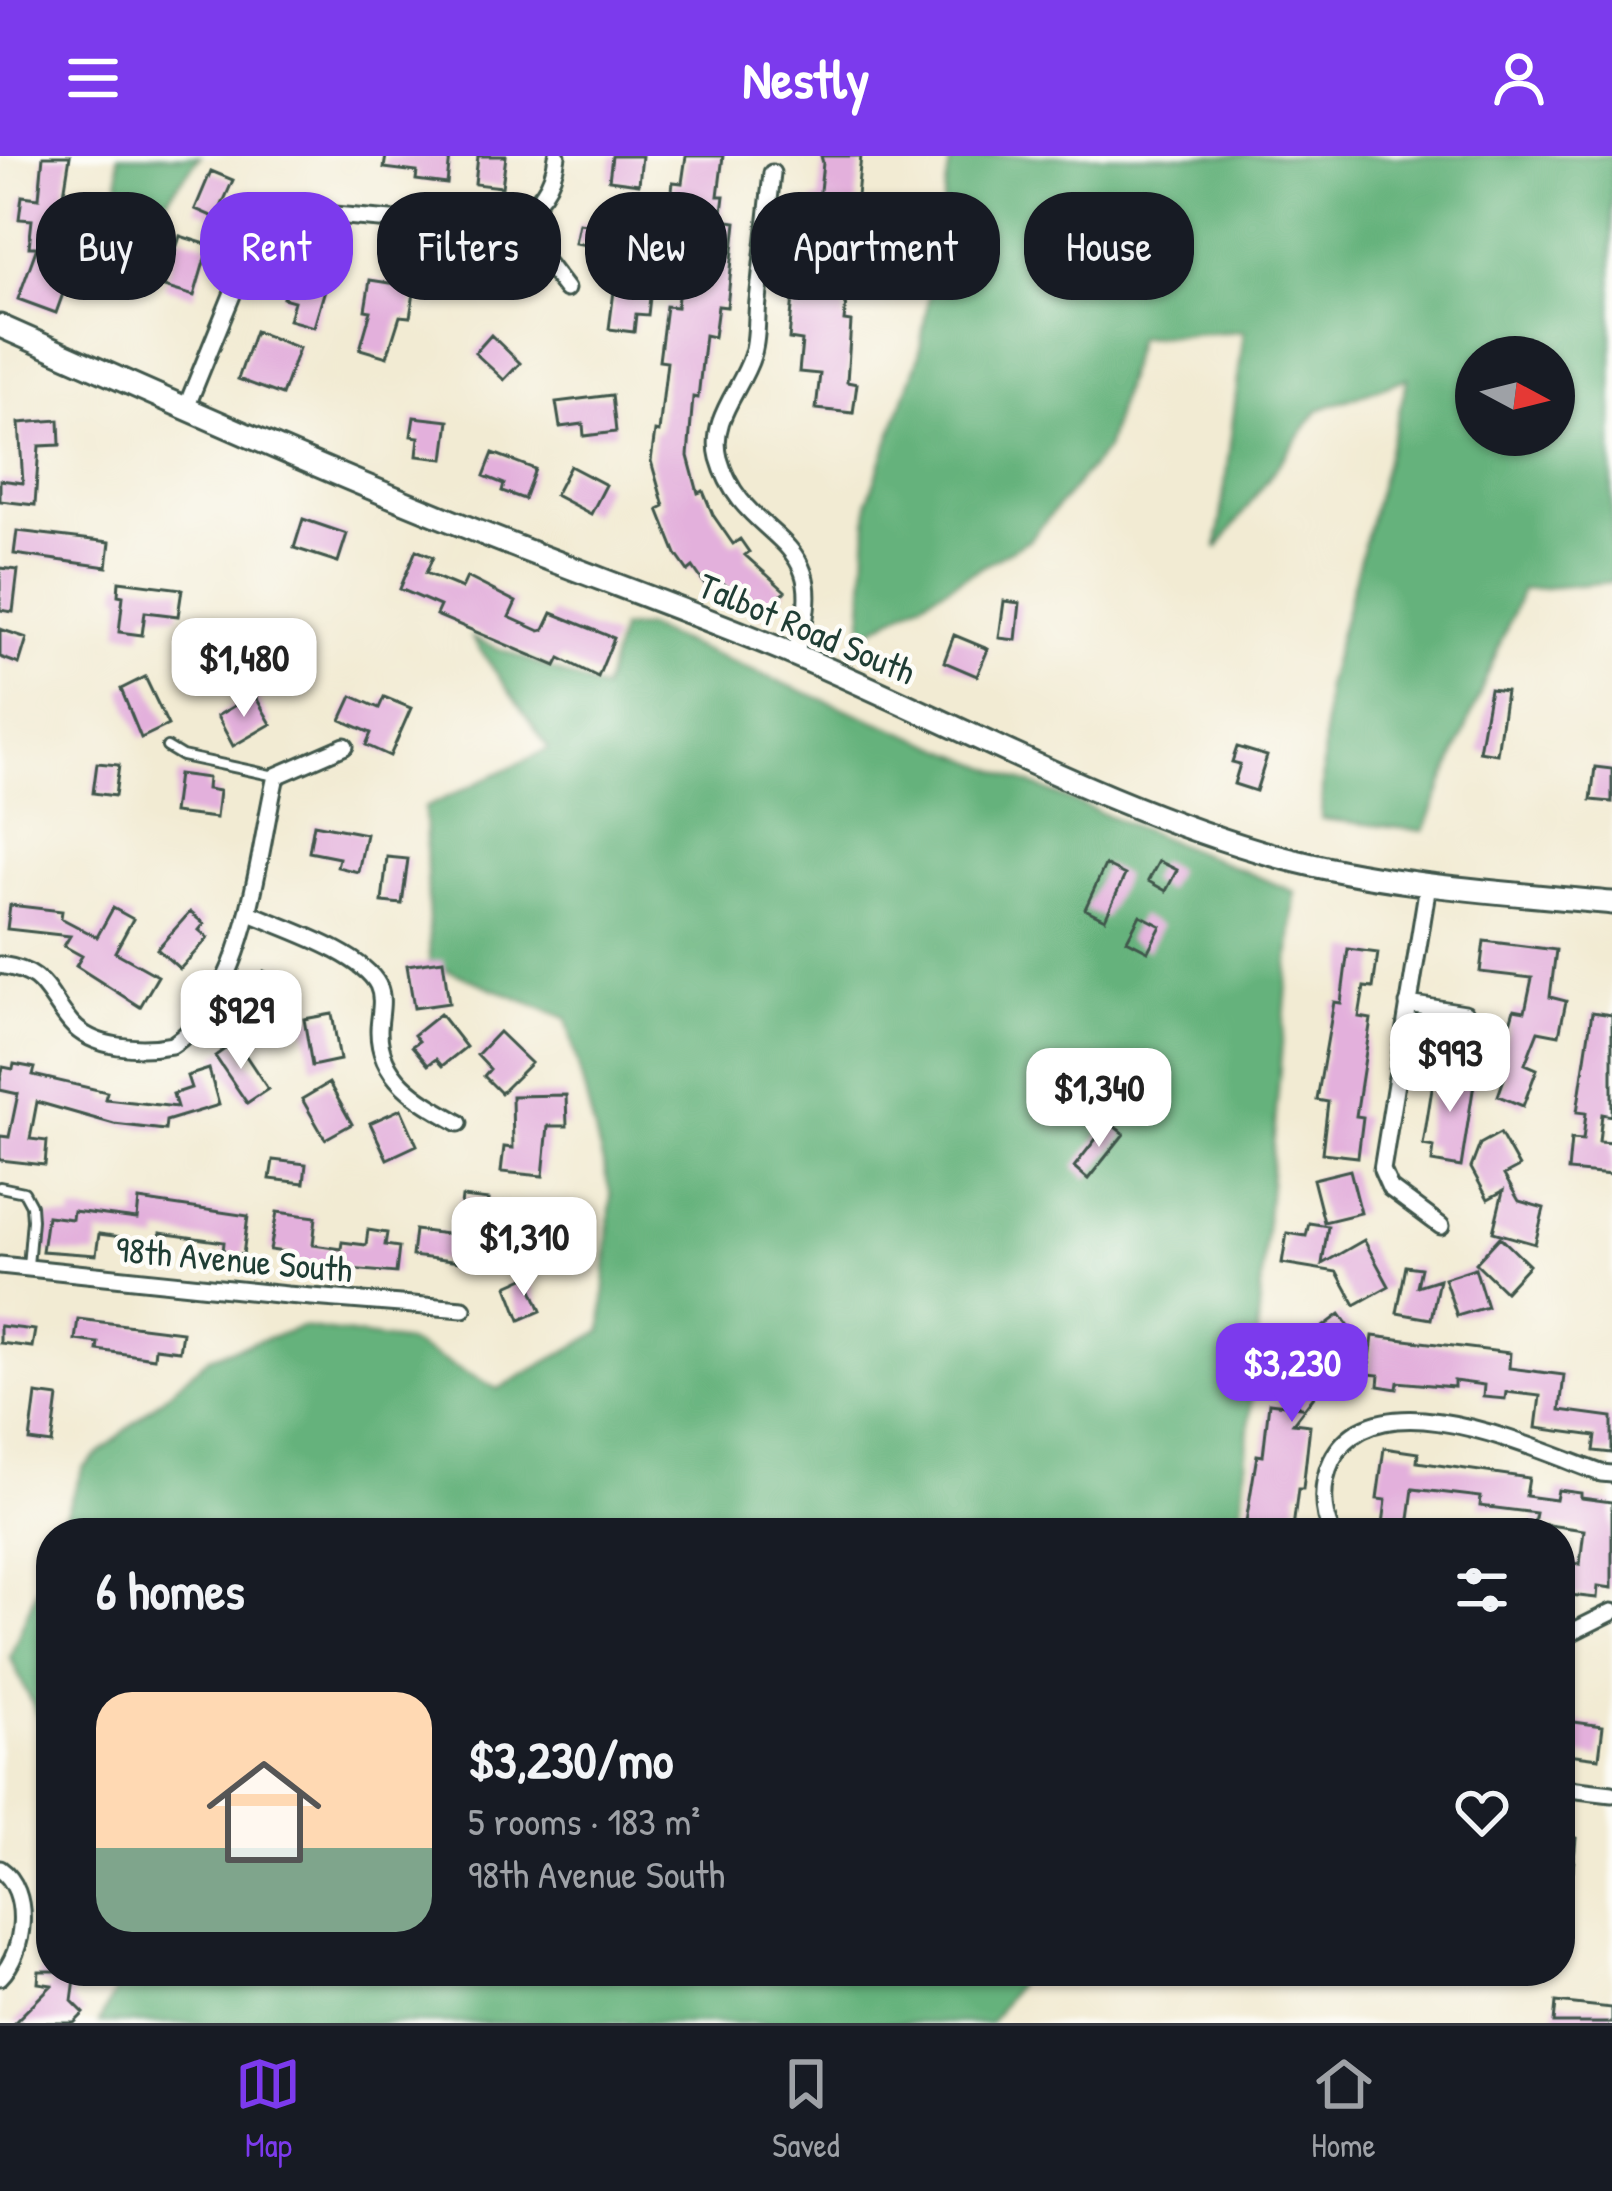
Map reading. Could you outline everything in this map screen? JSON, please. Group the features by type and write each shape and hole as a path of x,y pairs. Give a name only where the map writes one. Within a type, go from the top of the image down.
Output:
{"street":[{"path":"546,192 557,156"},
{"path":"772,173 752,356 719,429 718,456 746,504 802,566 809,603 794,655"},
{"path":"186,408 267,209 377,219"},
{"path":"561,282 566,289"},
{"name":"Talbot Road South","path":"0,326 448,520 794,655 1066,777 1210,833 1280,856 1428,885 1612,903"},
{"path":"0,964 32,973 74,1026 92,1039 114,1045 172,1045 202,1018 250,913 276,776 345,746"},
{"path":"1428,885 1382,1170 1390,1188 1441,1226"},
{"path":"250,913 363,969 378,986 380,1048 394,1076 414,1098 459,1123"},
{"path":"1408,1004 1465,1013"},
{"name":"98th Avenue South","path":"0,1265 463,1309"},
{"path":"1326,1518 1324,1486 1331,1461 1343,1445 1381,1421 1403,1418 1484,1431 1612,1474"},
{"path":"1575,1630 1612,1612"},
{"path":"1575,1790 1612,1794"},
{"path":"0,1869 14,1881 22,1906 14,1957 0,1977"}],"lane":[{"path":"772,173 779,156"},
{"path":"167,747 182,756 276,776"},
{"path":"0,1187 24,1192 31,1205 28,1268"}],"green space":[{"path":"118,156 200,156 172,192 119,192"},
{"path":"951,156 1612,156 1612,582 1522,590 1424,831 1321,819 1326,686 1408,378 1318,410 1217,549 1244,331 1137,337 1106,449 1030,539 862,635 868,500 919,356 928,300 1000,300 1000,192 945,192"},
{"path":"645,627 1295,892 1241,1518 64,1518 83,1468 209,1357 302,1327 407,1342 498,1389 602,1331 611,1195 566,1018 430,963 425,808 549,749 472,638 603,690 621,629"},
{"path":"36,1590 36,1712 10,1657"},
{"path":"118,1986 1016,1986 990,2023 99,2023"}],"building":[{"path":"43,156 70,156 64,192 40,192"},
{"path":"386,156 450,156 447,184 416,180 417,172 384,168"},
{"path":"478,156 506,156 502,187 475,184"},
{"path":"612,156 642,156 639,184 609,180"},
{"path":"686,156 723,156 718,192 672,192 673,182 682,183"},
{"path":"821,156 861,156 857,192 820,192"},
{"path":"211,171 233,180 228,192 202,192"},
{"path":"22,196 36,198 36,247 29,247 32,220 19,219"},
{"path":"727,221 736,222 727,307 718,306 714,337 705,335 688,456 698,493 703,491 733,544 740,539 749,552 745,555 785,591 762,617 724,584 711,593 693,567 688,571 658,509 664,506 651,461 667,362 659,361 666,306 677,307 678,300 727,300"},
{"path":"579,223 585,224 585,245 575,243"},
{"path":"180,236 200,242 200,276 194,296 176,291"},
{"path":"36,250 36,300 61,300 56,313 18,299"},
{"path":"370,280 377,281 377,300 413,300 410,317 400,316 387,357 360,349 371,311 365,310"},
{"path":"290,300 322,300 314,327 289,320 294,301"},
{"path":"613,300 650,300 648,315 636,314 634,332 609,329"},
{"path":"793,300 846,300 844,321 851,322 847,382 857,384 853,413 816,409 820,374 799,372 802,341 789,339"},
{"path":"255,331 299,348 282,395 238,379"},
{"path":"491,335 520,363 504,380 475,353"},
{"path":"612,395 616,432 584,436 583,424 560,427 556,402"},
{"path":"414,417 449,421 444,459 417,456 419,437 411,436"},
{"path":"59,420 60,445 39,446 35,505 0,501 0,480 23,483 19,423"},
{"path":"493,453 535,469 524,499 502,491 504,484 484,476"},
{"path":"570,466 606,485 591,514 555,495"},
{"path":"303,519 347,534 338,562 294,548"},
{"path":"17,531 110,542 107,567 14,554"},
{"path":"416,550 433,557 426,573 462,588 467,577 516,602 509,617 540,631 552,613 614,638 598,677 560,658 556,666 436,615 440,606 400,589"},
{"path":"0,568 18,570 13,612 0,610"},
{"path":"119,581 182,589 178,616 145,612 142,635 119,632 123,596 118,595"},
{"path":"1004,601 1020,603 1016,640 999,638"},
{"path":"0,629 27,638 19,664 0,657"},
{"path":"954,635 988,649 977,676 944,662"},
{"path":"145,677 168,725 141,738 121,689"},
{"path":"1490,689 1506,691 1497,754 1479,751"},
{"path":"254,694 271,724 233,746 217,716"},
{"path":"352,696 379,708 384,697 411,708 390,756 366,745 371,733 341,720"},
{"path":"1237,747 1267,756 1256,791 1234,784 1240,764 1232,762"},
{"path":"97,763 119,765 115,796 93,793"},
{"path":"1595,767 1612,769 1612,802 1591,800"},
{"path":"178,774 208,778 207,789 219,791 216,818 173,813"},
{"path":"314,824 366,834 358,872 337,867 339,858 309,852"},
{"path":"387,857 408,859 402,904 382,902"},
{"path":"1159,861 1177,870 1166,891 1148,881"},
{"path":"1105,865 1125,875 1105,919 1085,909"},
{"path":"10,905 62,911 61,918 97,937 113,908 133,919 115,952 158,976 140,1007 76,966 82,956 64,946 70,936 7,929"},
{"path":"190,912 204,924 199,930 208,938 180,969 157,949"},
{"path":"1140,915 1161,926 1148,951 1127,940"},
{"path":"1484,941 1556,950 1550,997 1566,1001 1559,1035 1538,1031 1525,1064 1537,1069 1523,1106 1498,1096 1505,1076 1496,1073 1514,1009 1525,1011 1532,978 1480,972"},
{"path":"1348,949 1378,953 1373,988 1364,987 1359,1017 1371,1019 1356,1116 1363,1117 1358,1157 1322,1153 1328,1102 1317,1100 1334,1002 1341,1003"},
{"path":"443,960 449,1003 414,1008 407,965"},
{"path":"264,971 287,982 269,1020 246,1010"},
{"path":"1592,1012 1612,1015 1612,1116 1602,1114 1599,1142 1612,1143 1612,1175 1568,1171 1571,1139 1583,1140 1586,1113 1577,1112"},
{"path":"332,1014 340,1060 312,1066 304,1019"},
{"path":"440,1014 466,1047 442,1066 436,1059 428,1065 412,1046 419,1041 414,1035"},
{"path":"499,1032 531,1063 501,1093 484,1076 490,1069 477,1055"},
{"path":"236,1041 268,1089 247,1103 215,1056"},
{"path":"14,1064 35,1068 33,1075 107,1092 105,1099 177,1107 173,1094 191,1088 187,1076 209,1069 219,1105 166,1121 165,1130 114,1124 37,1102 30,1139 47,1141 45,1165 0,1160 0,1136 9,1137 18,1094 0,1090 0,1082 3,1067 13,1069"},
{"path":"1447,1066 1476,1071 1461,1167 1432,1162 1434,1147 1423,1145 1434,1076 1445,1078"},
{"path":"329,1083 352,1124 325,1139 302,1099"},
{"path":"566,1095 567,1126 548,1126 543,1176 501,1172 504,1147 513,1148 512,1096"},
{"path":"401,1109 417,1145 387,1159 370,1123"},
{"path":"1109,1122 1124,1134 1088,1179 1074,1167"},
{"path":"1500,1133 1519,1167 1504,1175 1519,1201 1544,1208 1535,1244 1493,1232 1503,1191 1488,1199 1471,1168 1480,1144"},
{"path":"273,1160 306,1164 304,1183 270,1179"},
{"path":"1350,1170 1361,1213 1324,1222 1313,1179"},
{"path":"462,1197 489,1200 485,1234 458,1231"},
{"path":"139,1200 248,1216 243,1255 223,1252 224,1242 160,1233 159,1242 99,1234 96,1255 42,1251 47,1216 72,1219 73,1211 137,1219"},
{"path":"539,1203 572,1234 555,1253 521,1222"},
{"path":"277,1212 316,1217 313,1245 341,1249 342,1242 366,1245 368,1230 387,1233 385,1245 399,1247 396,1273 291,1264 292,1253 270,1250"},
{"path":"1309,1223 1328,1226 1322,1264 1364,1240 1389,1286 1355,1305 1337,1272 1282,1263 1287,1233 1306,1236"},
{"path":"415,1230 463,1236 460,1262 412,1256"},
{"path":"1500,1237 1529,1265 1505,1291 1476,1263"},
{"path":"1406,1266 1421,1268 1417,1286 1439,1279 1431,1319 1397,1313"},
{"path":"1475,1268 1487,1307 1457,1316 1444,1278"},
{"path":"527,1277 541,1311 520,1320 507,1286"},
{"path":"1340,1314 1360,1342 1305,1383 1317,1392 1293,1423 1310,1425 1303,1489 1298,1489 1294,1518 1247,1518 1257,1455 1263,1456 1269,1403 1301,1407 1262,1376 1280,1353 1284,1356"},
{"path":"78,1319 182,1332 179,1351 155,1348 154,1358 97,1350 98,1343 75,1340"},
{"path":"0,1326 35,1330 32,1347 0,1343"},
{"path":"1373,1336 1510,1353 1509,1368 1564,1375 1560,1410 1612,1417 1612,1453 1594,1451 1596,1436 1536,1428 1540,1396 1506,1392 1505,1399 1483,1397 1484,1385 1454,1381 1454,1387 1398,1382 1397,1389 1378,1386 1379,1375 1368,1374"},
{"path":"36,1394 58,1397 52,1444 30,1441"},
{"path":"1384,1448 1418,1453 1417,1462 1529,1478 1526,1496 1556,1500 1558,1490 1612,1502 1612,1588 1598,1586 1597,1598 1575,1596 1575,1564 1580,1564 1584,1530 1575,1529 1575,1518 1535,1518 1536,1513 1480,1506 1481,1497 1413,1489 1409,1518 1384,1518 1386,1500 1377,1499"},
{"path":"1575,1722 1603,1726 1599,1758 1575,1755"},
{"path":"51,1986 74,1986 72,2001 84,2013 74,2023 14,2023"},
{"path":"1556,2002 1612,2008 1612,2023 1554,2023"}]}
